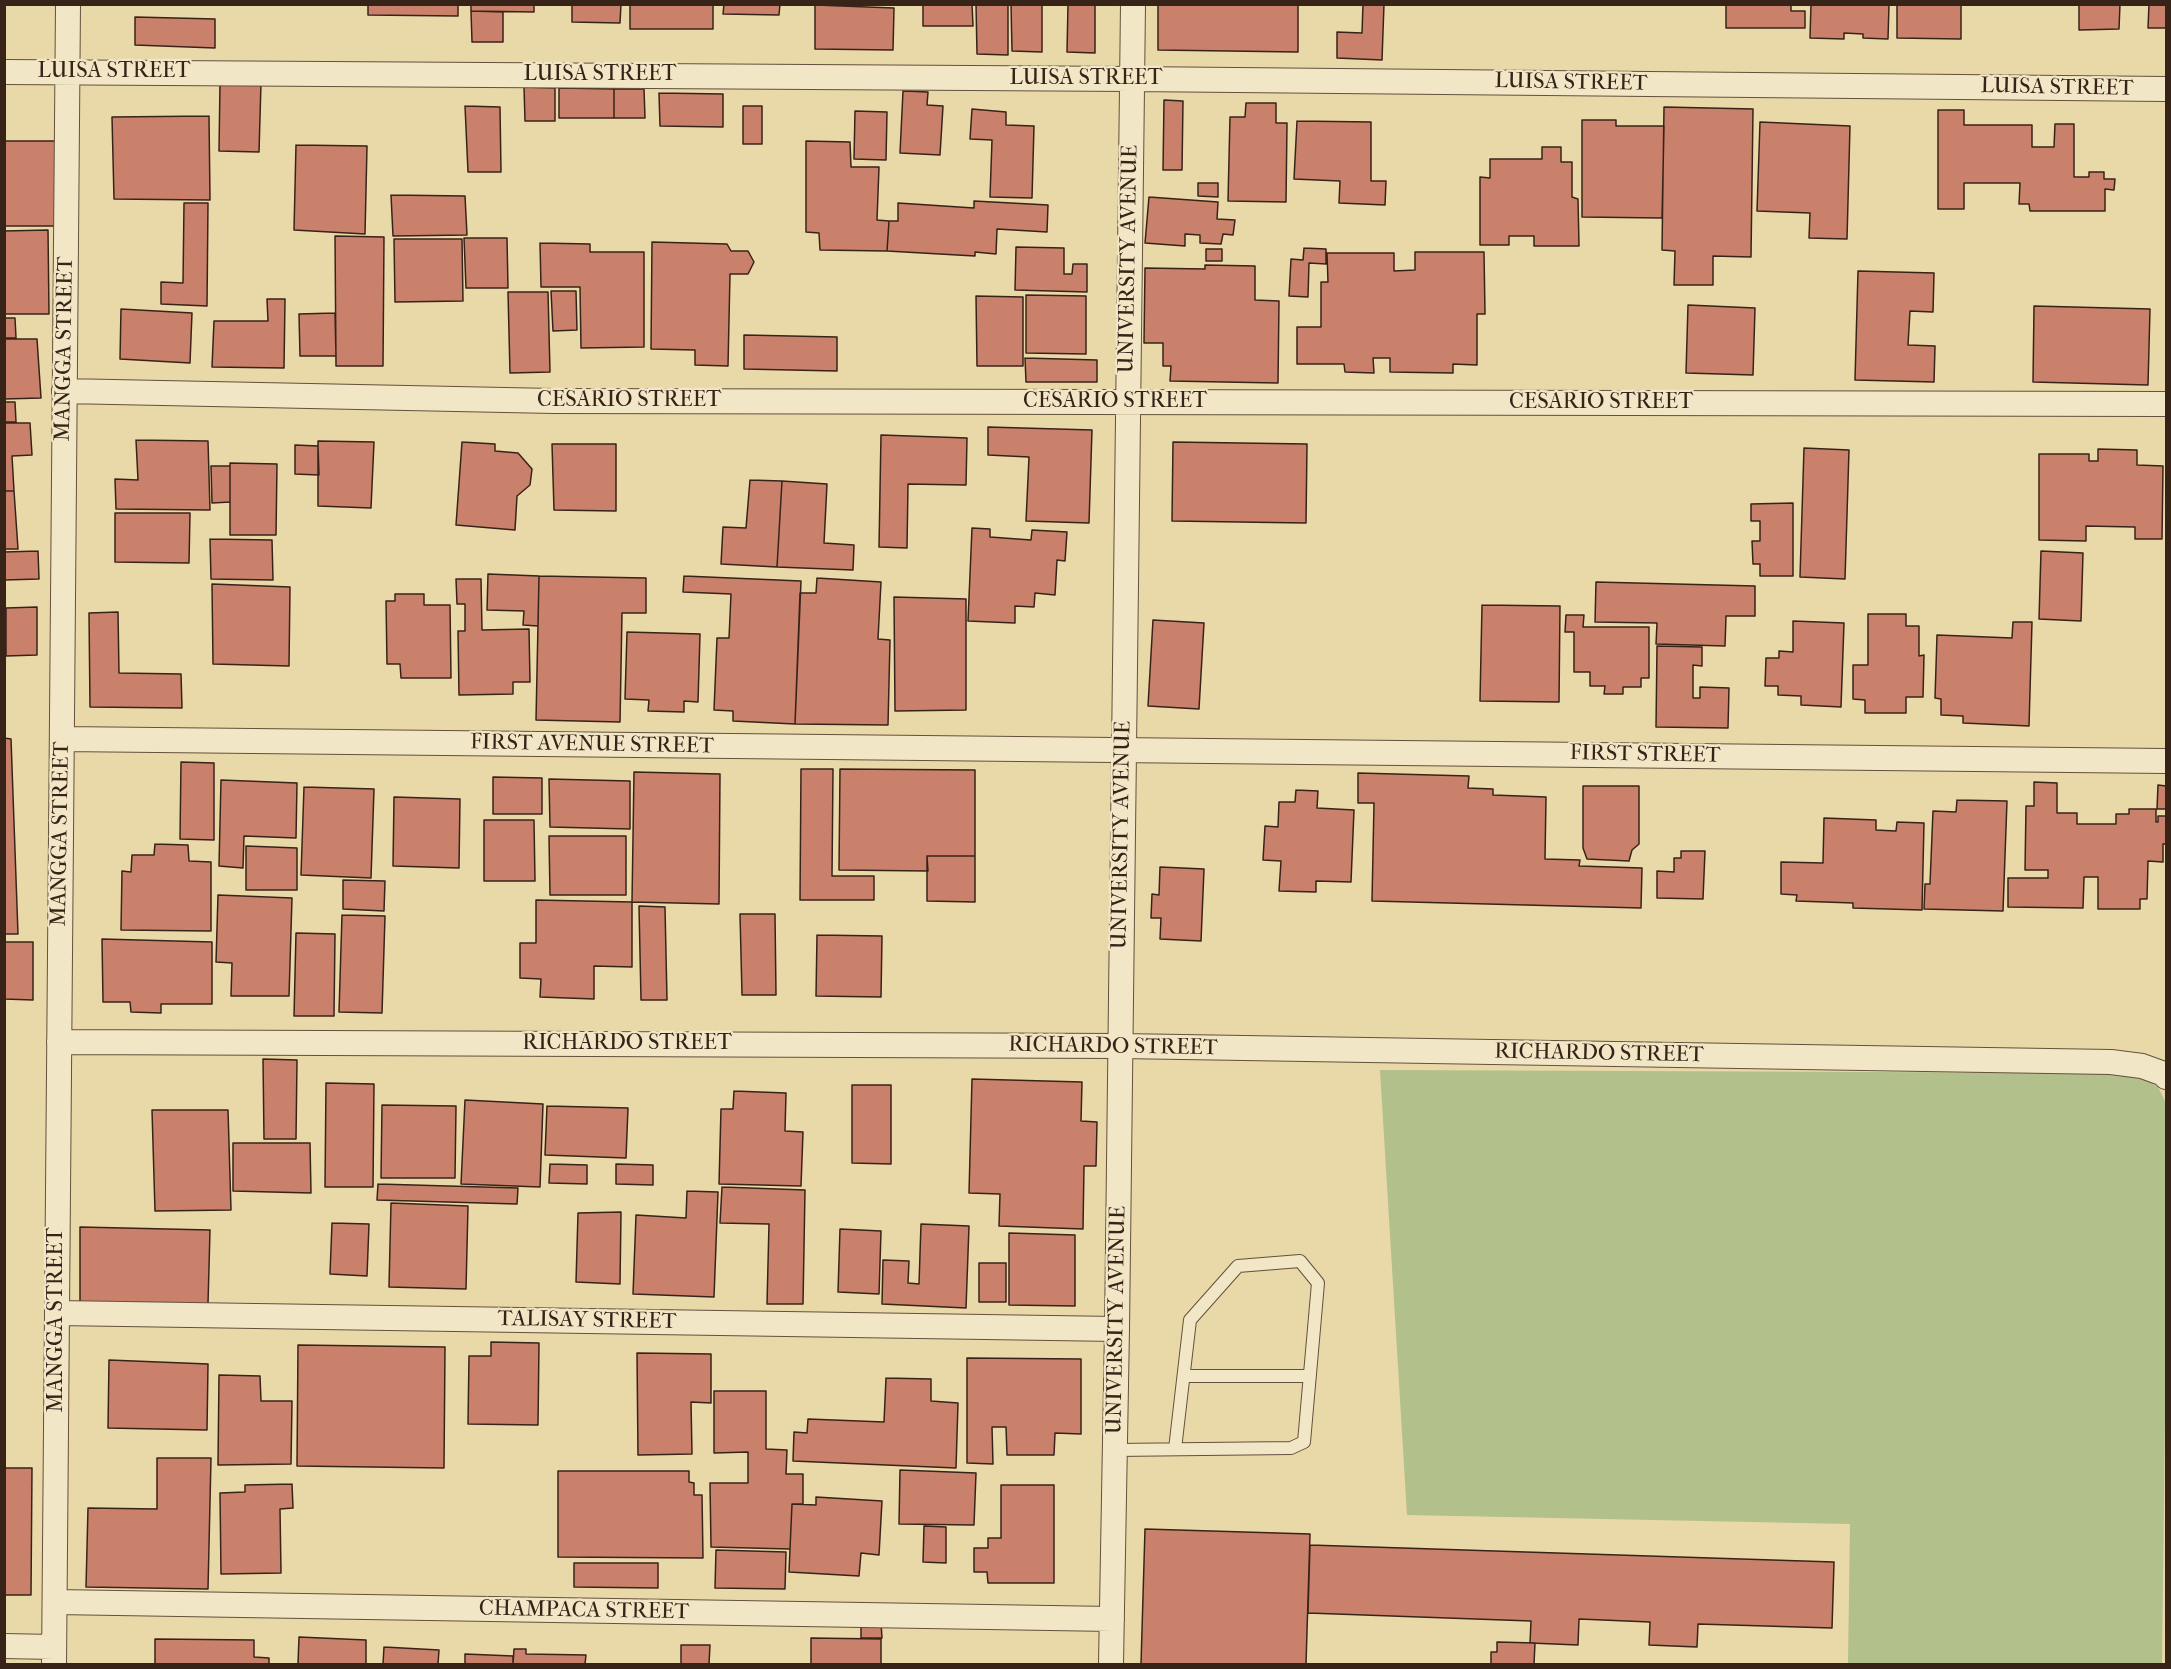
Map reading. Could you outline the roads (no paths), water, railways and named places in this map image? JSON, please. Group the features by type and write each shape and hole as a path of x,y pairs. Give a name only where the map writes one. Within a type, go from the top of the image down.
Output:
{"street":[{"name":"MANGGA STREET","path":"54,1656 68,4"},
{"name":"UNIVERSITY AVENUE","path":"1111,1665 1133,4"},
{"name":"LUISA STREET","path":"4,72 1132,79 2166,89"},
{"name":"CESARIO STREET","path":"64,391 554,401 2166,404"},
{"name":"FIRST AVENUE STREET","path":"62,739 1123,750"},
{"name":"FIRST STREET","path":"1123,750 2166,760"},
{"name":"RICHARDO STREET","path":"59,1042 1120,1046 2111,1062 2142,1066 2165,1076"},
{"name":"TALISAY STREET","path":"57,1313 1117,1329"},
{"name":"CHAMPACA STREET","path":"55,1602 1112,1619"},
{"path":"4,1646 54,1656"}],"lane":[{"path":"1115,1450 1291,1448 1304,1442 1318,1283 1300,1261 1238,1266 1190,1320 1175,1449"},
{"path":"1184,1376 1310,1376"}]}
